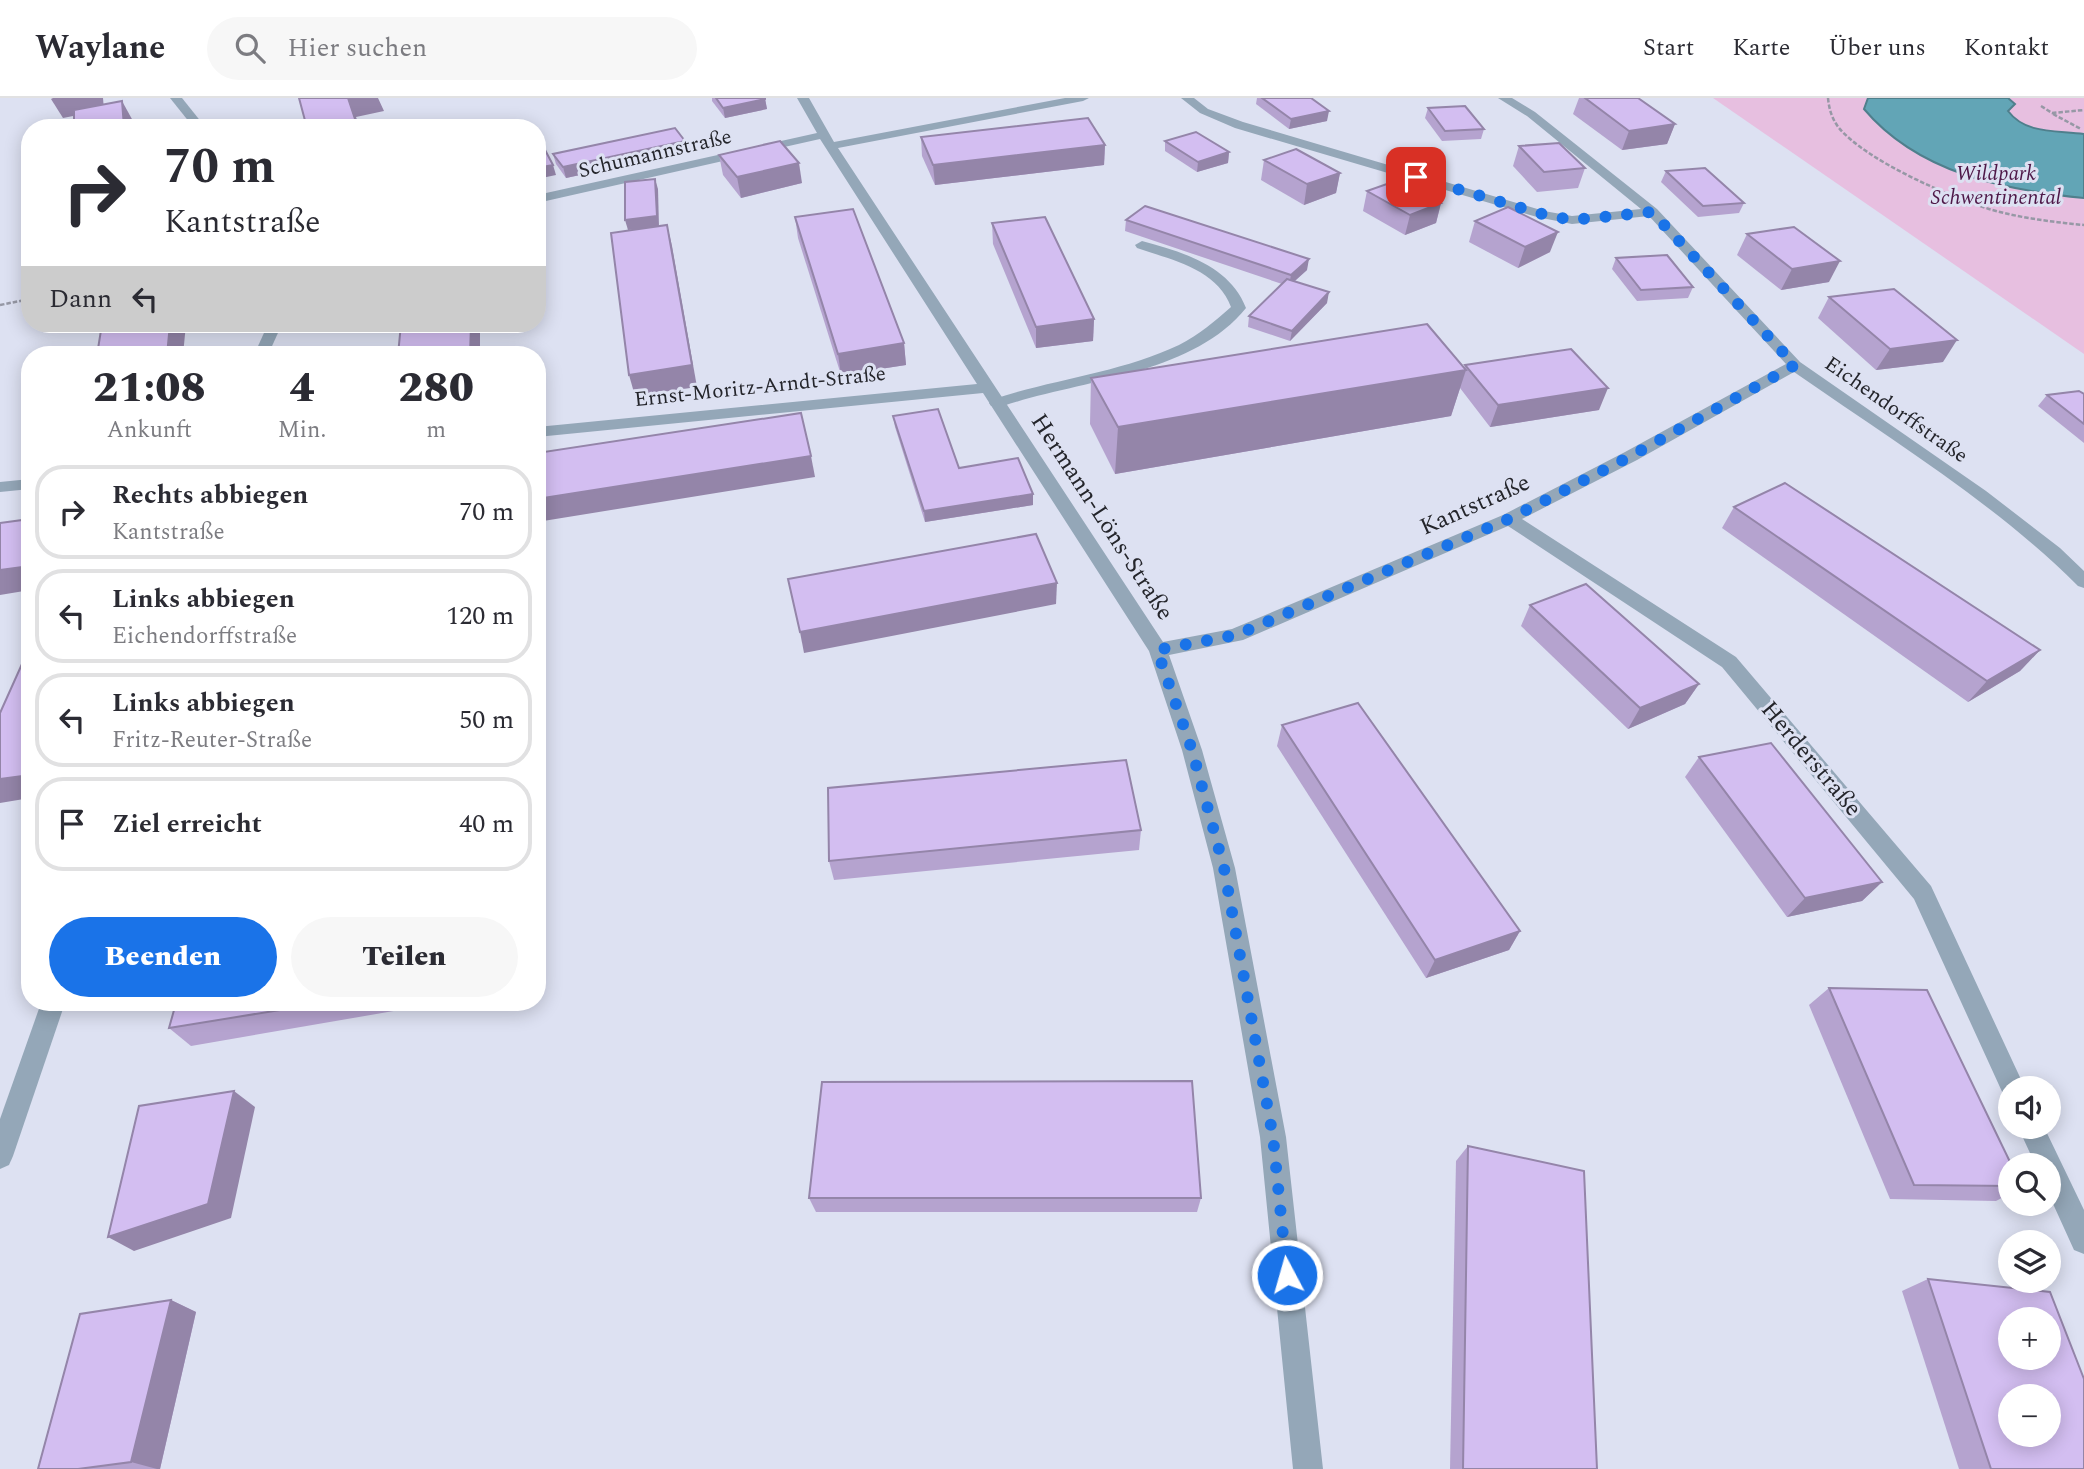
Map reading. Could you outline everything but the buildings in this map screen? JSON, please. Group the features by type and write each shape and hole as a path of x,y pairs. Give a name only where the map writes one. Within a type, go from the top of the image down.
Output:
{"street":[{"path":"176,98 193,119"},
{"name":"Hermann-Löns-Straße","path":"803,98 826,141 1157,650 1192,750 1224,868 1273,1137 1308,1469"},
{"path":"826,141 1083,98"},
{"path":"1187,98 1204,111 1239,125 1542,214 1572,220 1652,212"},
{"name":"Eichendorffstraße","path":"1504,98 1531,114 1652,212 1795,365 1980,495 2054,552 2084,582"},
{"name":"Schumannstraße","path":"546,197 826,141"},
{"name":"Ernst-Moritz-Arndt-Straße","path":"546,431 1028,391 1110,375 1162,359 1202,340 1239,308 1236,293 1209,270 1142,245"},
{"name":"Kantstraße","path":"1157,650 1236,635 1509,519 1631,456 1795,365"},
{"path":"0,487 21,485"},
{"name":"Herderstraße","path":"1509,519 1729,662 1923,893 2007,1076"},
{"path":"0,1156 50,1011"},
{"path":"2037,1139 2084,1240"}],"path":[{"path":"1828,98 1829,110 1840,130 1885,161 1988,208 2045,221 2084,225"},
{"path":"2041,106 2081,129"},
{"path":"2052,113 2084,110"},
{"path":"0,305 21,301"}],"green space":[{"name":"Wildpark Schwentinental","path":"1713,98 2084,98 2084,354"}],"water":[{"path":"1868,98 2008,98 2015,104 2008,111 2024,124 2043,130 2084,134 2084,198 1993,183 1936,163 1910,149 1886,131 1864,109"}],"route":[{"path":"1287,1275 1273,1137 1224,868 1192,750 1157,650 1236,635 1509,519 1631,456 1795,365 1652,212 1572,220 1542,214 1416,177"}]}
